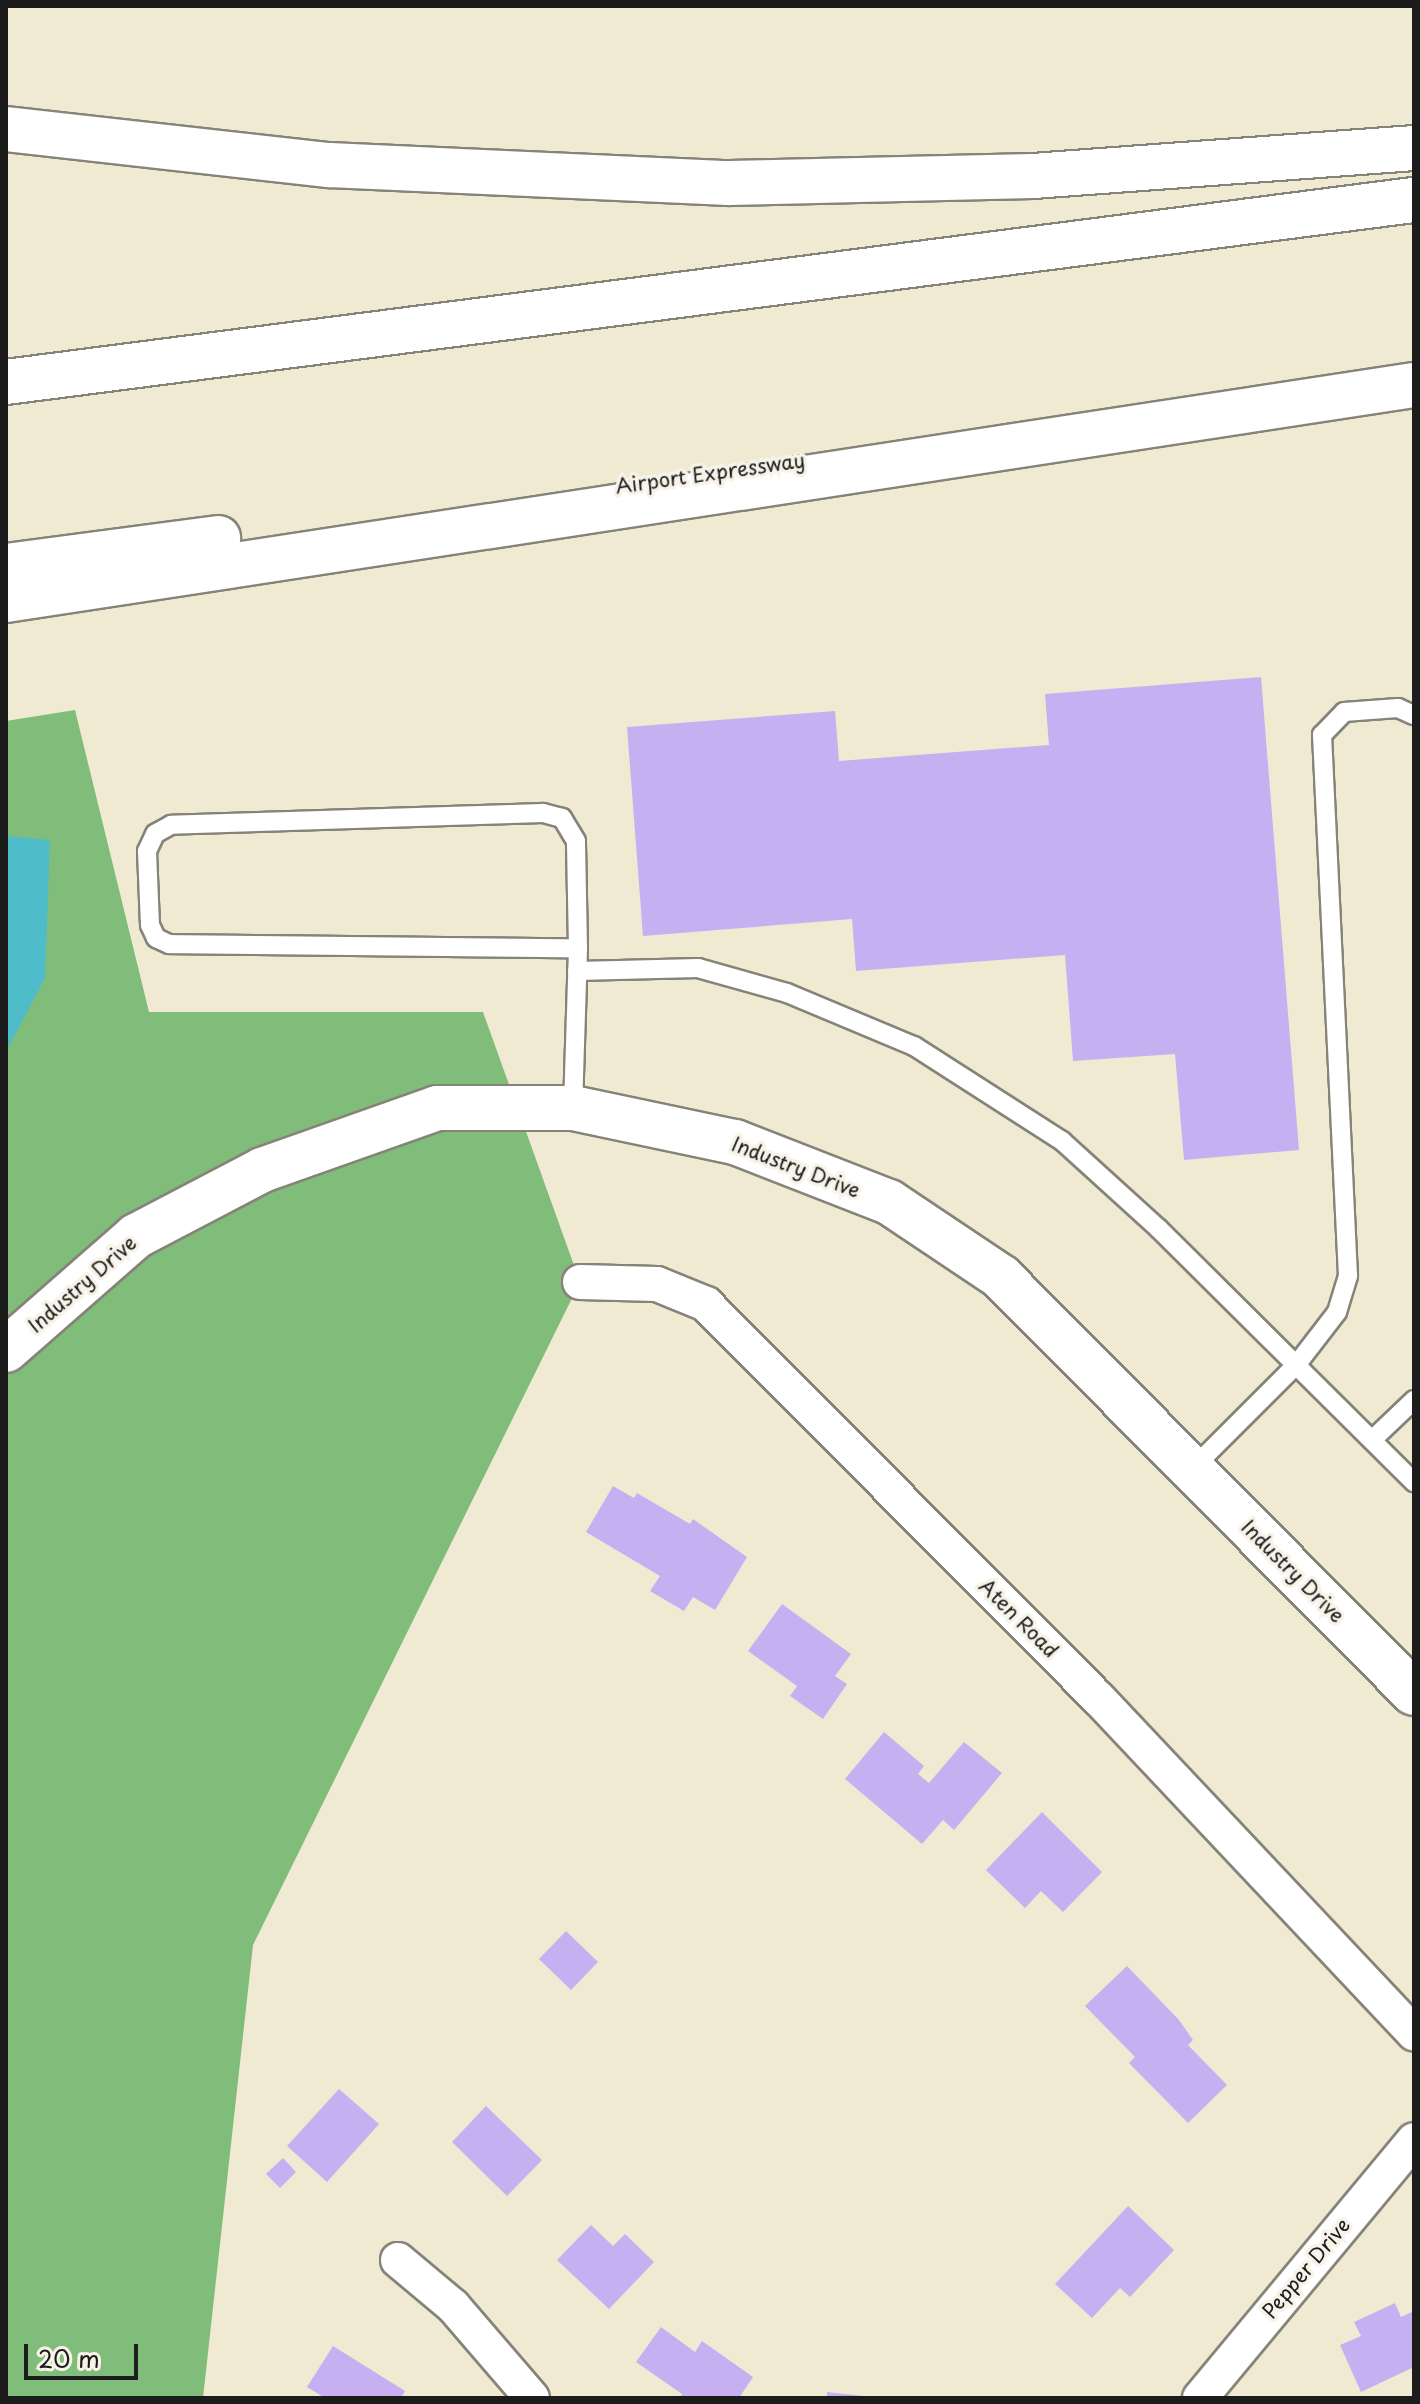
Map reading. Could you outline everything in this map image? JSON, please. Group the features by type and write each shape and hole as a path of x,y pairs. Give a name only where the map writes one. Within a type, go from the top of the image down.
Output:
{"main road":[{"path":"6,129 329,165 729,183 1033,176 1414,148"},
{"path":"6,382 1414,200"},
{"path":"6,600 1414,383"},
{"name":"Airport Expressway","path":"6,566 1414,383"},
{"name":"Industry Drive","path":"6,1350 136,1236 262,1170 437,1108 573,1108 735,1142 889,1202 1001,1277 1414,1693"}],"street":[{"name":"Aten Road","path":"580,1282 657,1284 706,1304 1098,1698 1414,2033"},
{"name":"Pepper Drive","path":"1200,2398 1414,2140"},
{"path":"398,2260 453,2306 532,2398"}],"lane":[{"path":"1192,1469 1297,1364 1337,1312 1348,1276 1322,735 1344,712 1398,708 1414,715"},
{"path":"573,1108 578,948 576,841 569,823 553,813 171,825 155,834 147,851 150,925 156,938 169,944 578,948"},
{"path":"577,971 698,968 787,993 914,1046 1062,1141 1297,1364 1414,1482"},
{"path":"1372,1440 1414,1400"}],"green space":[{"path":"75,710 149,1012 483,1012 580,1282 253,1945 203,2398 6,2398 6,721"}],"water":[{"path":"6,836 50,840 45,978 6,1052"}],"building":[{"path":"1261,677 1299,1150 1184,1160 1175,1054 1073,1061 1065,955 856,971 852,919 643,936 627,727 835,711 839,761 1049,745 1045,694"},
{"path":"613,1486 634,1498 637,1493 690,1524 693,1519 747,1557 715,1610 693,1597 684,1611 650,1591 660,1576 586,1532"},
{"path":"782,1604 851,1654 835,1676 847,1684 823,1719 790,1696 797,1686 748,1651"},
{"path":"884,1732 924,1766 918,1774 929,1783 964,1742 1002,1773 954,1830 943,1820 922,1844 845,1779"},
{"path":"1042,1812 1102,1872 1063,1912 1041,1891 1025,1908 986,1870"},
{"path":"566,1931 598,1962 571,1990 539,1959"},
{"path":"1127,1966 1179,2020 1193,2040 1188,2045 1227,2085 1188,2123 1129,2063 1135,2057 1085,2006"},
{"path":"339,2089 379,2124 327,2182 287,2146"},
{"path":"486,2106 542,2160 507,2196 452,2142"},
{"path":"283,2158 296,2172 280,2188 266,2174"},
{"path":"1128,2206 1174,2250 1130,2297 1120,2288 1092,2318 1055,2284"},
{"path":"591,2225 613,2246 625,2234 654,2262 609,2309 557,2260"},
{"path":"1395,2303 1401,2317 1414,2311 1414,2367 1361,2392 1340,2345 1361,2336 1354,2322"},
{"path":"661,2327 695,2352 702,2341 753,2377 739,2398 680,2398 682,2394 636,2362"},
{"path":"333,2346 405,2391 401,2398 325,2398 307,2387"},
{"path":"827,2392 863,2396 827,2398"}]}
